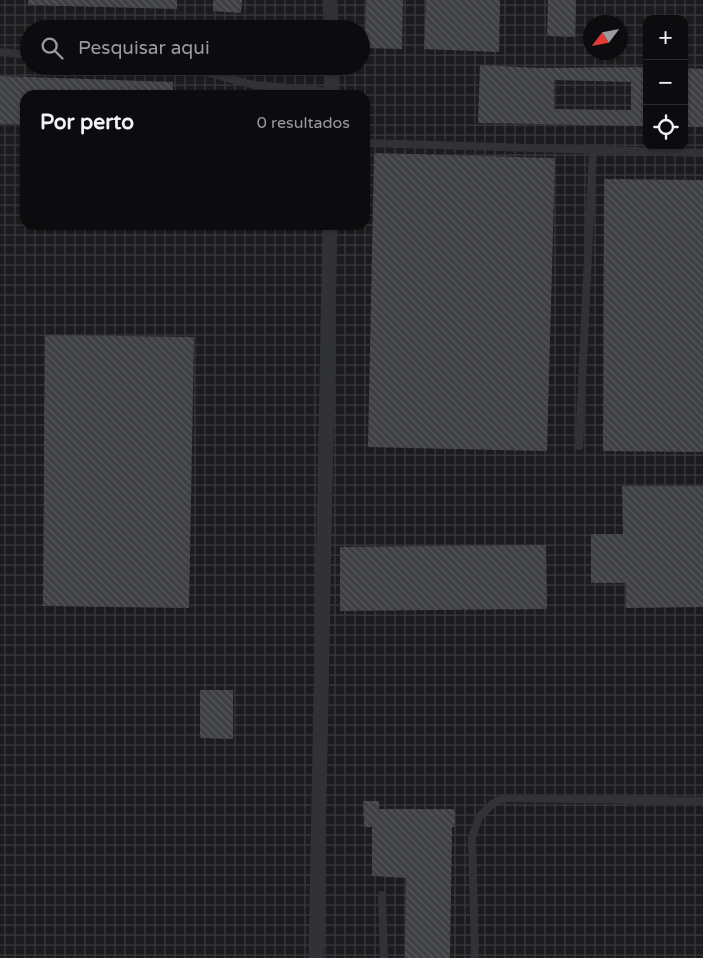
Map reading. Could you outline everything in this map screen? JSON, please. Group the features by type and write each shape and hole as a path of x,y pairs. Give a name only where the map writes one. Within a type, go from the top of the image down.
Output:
{"street":[{"path":"330,0 331,20"},
{"path":"332,75 332,90"},
{"path":"316,958 330,230"}],"lane":[{"path":"0,52 20,54"},
{"path":"216,75 254,85 303,90"},
{"path":"370,143 703,153"},
{"path":"579,446 593,150"},
{"path":"475,958 472,838 479,817 492,804 505,798 703,801"},
{"path":"382,895 384,958"}],"shaded area":[{"path":"0,0 703,0 703,958 0,958"}],"building":[{"path":"28,0 177,0 177,9 28,5"},
{"path":"213,0 242,0 241,13 213,11"},
{"path":"366,0 403,0 402,49 370,48 370,20 366,20"},
{"path":"426,0 500,0 499,52 424,49"},
{"path":"548,0 576,0 575,37 547,36"},
{"path":"480,65 538,68 643,67 643,126 478,123","holes":["554,80 631,82 631,110 554,109"]},
{"path":"688,68 703,69 703,127 688,127"},
{"path":"0,76 173,82 173,90 20,90 20,124 0,124"},
{"path":"374,153 555,158 547,451 368,447"},
{"path":"604,179 703,180 703,452 603,451"},
{"path":"45,335 194,337 189,608 43,606"},
{"path":"622,486 703,486 703,607 626,608 626,583 591,583 591,534 623,534"},
{"path":"546,545 547,609 340,611 340,547"},
{"path":"200,690 233,690 233,739 200,738"},
{"path":"363,801 379,801 379,809 455,809 455,827 452,827 450,958 405,958 406,878 372,876 372,827 364,827"}]}
